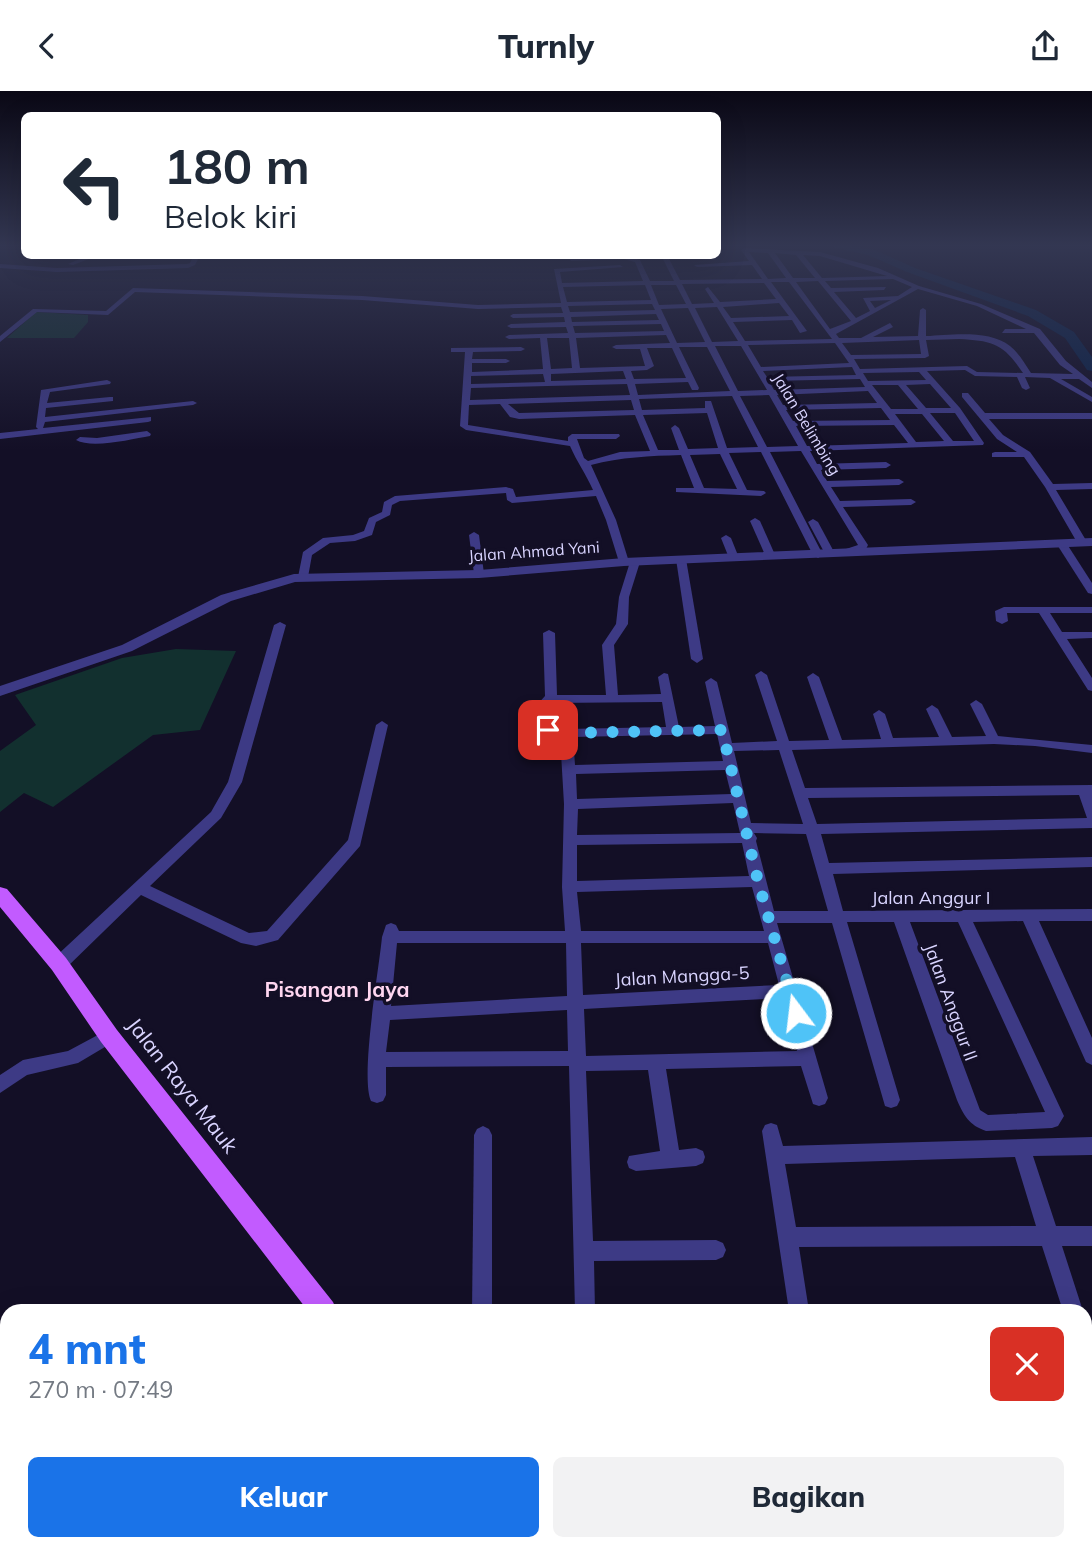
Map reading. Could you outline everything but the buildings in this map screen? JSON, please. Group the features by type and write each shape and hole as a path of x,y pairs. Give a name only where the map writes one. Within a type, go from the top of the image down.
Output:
{"main road":[{"name":"Jalan Raya Mauk","path":"0,894 59,964 109,1036 319,1304"}],"street":[{"path":"0,340 30,314"},
{"path":"513,316 565,314"},
{"path":"567,314 576,371"},
{"path":"660,314 696,389"},
{"path":"695,314 762,450 798,513 806,514 811,519 821,552"},
{"name":"Jalan Belimbing","path":"727,314 863,547 821,552"},
{"path":"790,314 803,331"},
{"path":"817,314 914,445"},
{"path":"849,314 855,321"},
{"path":"616,347 807,341 832,334 870,314"},
{"path":"849,357 925,356 922,339 923,314"},
{"path":"1000,314 1036,330 1063,363 1092,386"},
{"path":"731,320 793,318"},
{"path":"510,326 663,322"},
{"path":"864,340 892,322 897,356"},
{"path":"1005,331 1036,330"},
{"path":"790,332 832,334 864,340 959,337 1000,341 1021,360 1026,388"},
{"path":"509,337 669,333"},
{"path":"737,333 750,333"},
{"path":"543,337 551,400"},
{"path":"864,340 878,357"},
{"path":"773,341 779,350"},
{"path":"807,341 813,349"},
{"path":"625,347 638,412"},
{"path":"468,374 650,366 643,347"},
{"path":"454,350 522,348"},
{"path":"465,425 469,351"},
{"path":"819,358 825,366"},
{"path":"786,359 792,368"},
{"path":"469,361 506,361"},
{"path":"758,369 825,366 862,377 900,383 930,382 937,385 980,442 914,445 869,435 834,435 791,424"},
{"path":"466,403 772,393 921,369 967,368 975,374 1079,377"},
{"path":"921,369 930,382"},
{"path":"763,379 862,377"},
{"path":"1052,377 1092,400"},
{"path":"467,386 691,380"},
{"path":"39,432 44,392 107,382"},
{"path":"900,383 951,444"},
{"path":"965,395 1003,440 1027,454 1087,542"},
{"path":"44,406 110,399"},
{"path":"502,402 516,416 709,407 723,451 743,492"},
{"path":"42,420 193,403"},
{"path":"782,408 922,412 957,410"},
{"path":"638,412 664,428 683,452 700,491"},
{"path":"982,416 1092,416"},
{"path":"0,436 148,419"},
{"path":"465,425 489,421"},
{"path":"586,464 620,455 804,448 834,435 869,435 895,422"},
{"path":"465,425 573,443"},
{"path":"75,453 80,440 80,426"},
{"path":"656,453 651,448 664,428"},
{"path":"80,440 97,441 148,434"},
{"path":"612,698 608,645 622,624 629,562 572,437 615,436"},
{"path":"995,455 1027,454"},
{"path":"817,467 886,465"},
{"path":"827,484 900,482"},
{"path":"1049,487 1092,487"},
{"path":"303,577 307,554 327,540 355,538 368,533 371,521 387,513 387,504 398,498 506,490 510,491 512,500 516,501 597,493"},
{"path":"679,490 761,493"},
{"path":"837,504 911,502"},
{"path":"755,521 771,557"},
{"path":"474,535 479,574"},
{"path":"726,538 734,558"},
{"name":"Jalan Ahmad Yani","path":"0,691 127,648 226,598 274,582 303,577 479,574 681,559 1087,542"},
{"path":"1061,543 1092,591"},
{"path":"681,559 697,659"},
{"path":"1042,610 1092,687"},
{"path":"1002,621 1001,611 1092,611"},
{"path":"59,964 216,815 230,794 280,625"},
{"path":"549,633 551,698"},
{"path":"1058,636 1092,635"},
{"path":"1076,665 1092,666"},
{"path":"761,675 812,829 891,1100"},
{"path":"664,677 673,730"},
{"path":"813,677 837,744"},
{"path":"711,682 749,833 758,881 819,1098"},
{"path":"667,698 551,698 543,702 545,728 566,733 722,730"},
{"path":"976,704 994,740"},
{"path":"932,709 947,741"},
{"path":"879,714 888,742"},
{"path":"138,887 247,939 272,936 355,842 382,725"},
{"path":"566,733 571,804 569,887 576,1001 585,1304"},
{"path":"726,747 994,740 1092,749"},
{"path":"567,770 730,765"},
{"path":"800,793 1088,790 1092,815"},
{"path":"571,804 739,799"},
{"path":"569,840 812,829 1092,823"},
{"path":"823,869 1092,862"},
{"path":"569,887 758,881"},
{"path":"1028,915 1092,1057"},
{"name":"Jalan Anggur I","path":"770,918 1028,915 1090,918"},
{"name":"Jalan Anggur II","path":"900,917 974,1116 986,1123 1050,1121 1055,1116 963,916"},
{"path":"377,1095 377,1060 391,933 572,939 775,937"},
{"name":"Jalan Mangga-5","path":"383,1013 789,991"},
{"path":"0,1085 23,1068 72,1058 109,1036"},
{"path":"377,1060 656,1063 808,1058"},
{"path":"656,1063 671,1160"},
{"path":"771,1131 798,1304"},
{"path":"482,1304 483,1135"},
{"path":"776,1156 1092,1146"},
{"path":"1021,1147 1071,1304"},
{"path":"636,1162 696,1157"},
{"path":"789,1237 1092,1236"},
{"path":"583,1251 716,1250"}],"green space":[{"path":"34,314 88,315 88,322 74,338 7,338"},
{"path":"176,649 236,651 200,730 153,735 53,807 24,793 0,812 0,751 36,725 15,695 122,658"}],"waterway":[{"path":"1034,314 1070,335 1092,367"}],"district":[{"name":"Pisangan Jaya","path":"337,989"}],"route":[{"path":"548,730 566,733 722,730 758,881 796,1013"}]}
